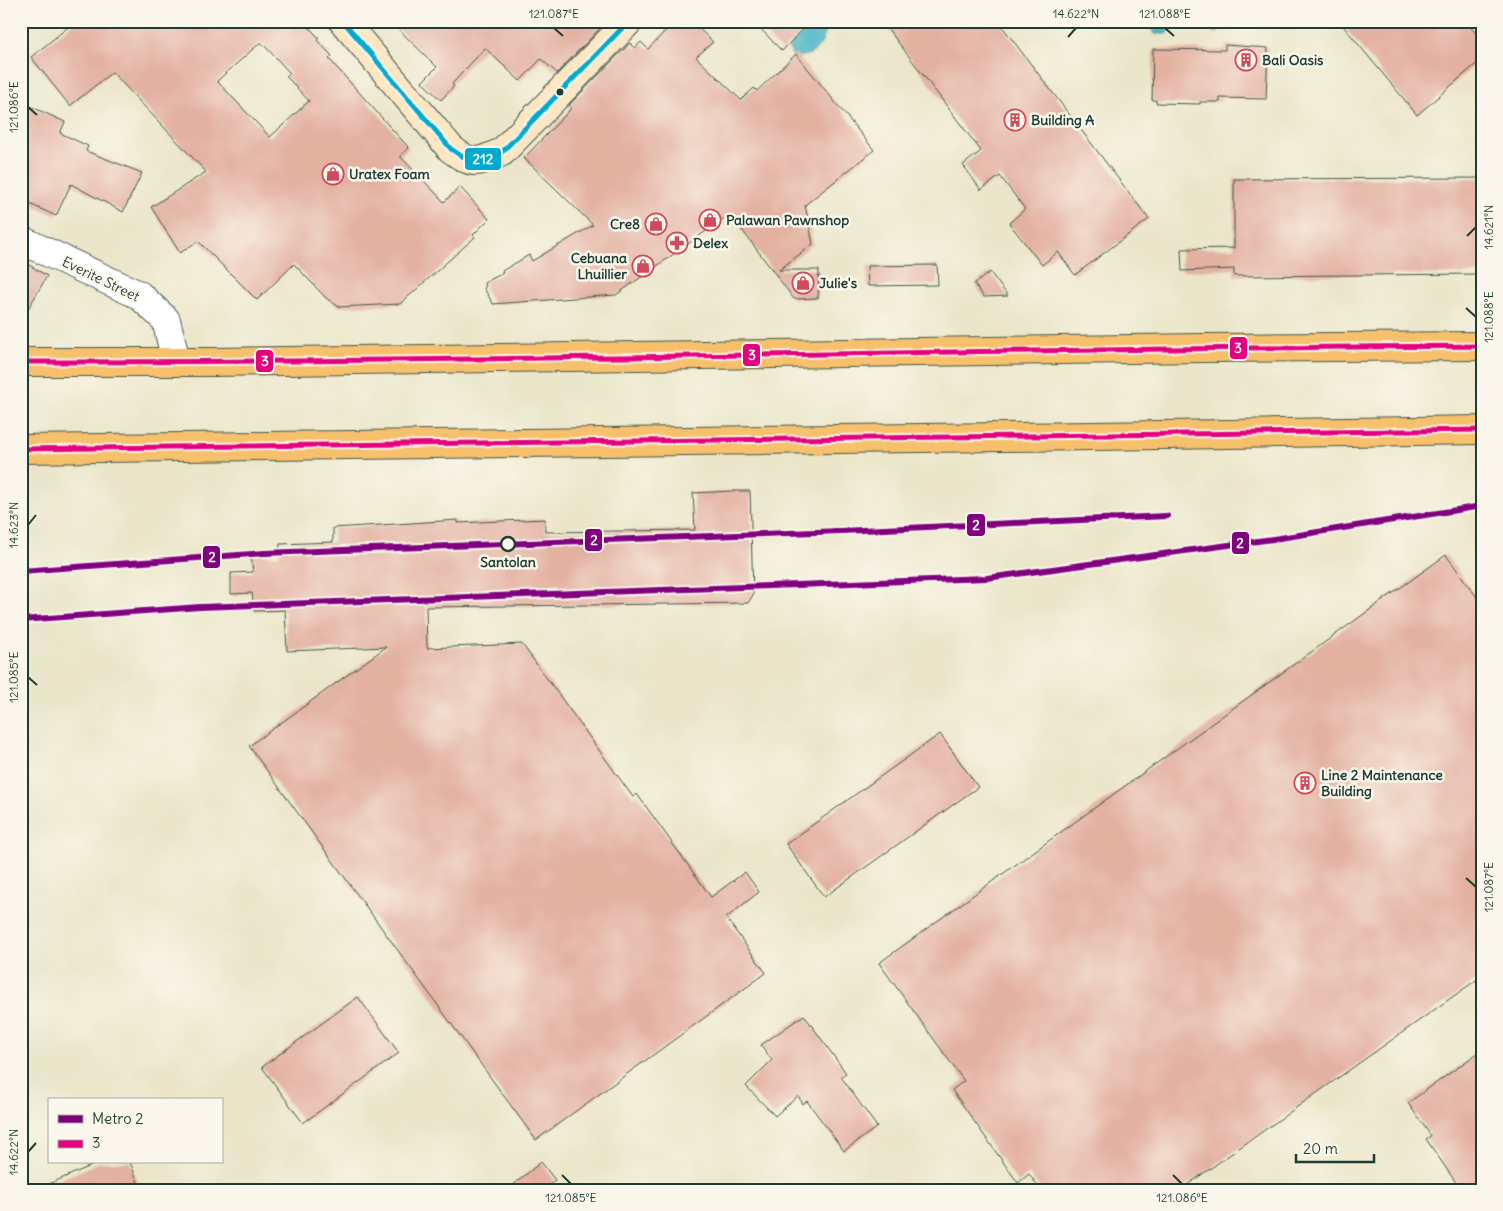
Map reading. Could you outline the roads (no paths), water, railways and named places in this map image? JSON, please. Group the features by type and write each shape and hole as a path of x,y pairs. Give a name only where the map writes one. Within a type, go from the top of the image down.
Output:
{"main road":[{"path":"21,362 1482,346"},
{"path":"21,449 1482,430"}],"street":[{"path":"343,21 451,148 465,159 480,162 502,152 629,21"},
{"name":"Everite Street","path":"21,240 139,295 166,320 176,360"}],"water":[{"path":"1219,21 1222,25 1217,33 1197,26 1185,26 1173,28 1166,34 1155,34 1150,28 1140,27 1137,22"},
{"path":"812,23 820,26 825,33 821,44 810,54 793,56 789,49 790,46"}],"metro line":[{"name":"2","path":"21,620 200,607 987,578 1280,538 1482,506"},
{"name":"2","path":"21,571 264,553 841,531 1167,516"}],"place":[{"name":"Bali Oasis","path":"1246,60"},
{"name":"Building A","path":"1015,120"},
{"name":"Uratex Foam","path":"333,174"},
{"name":"Palawan Pawnshop","path":"710,220"},
{"name":"Cre8","path":"656,224"},
{"name":"Delex","path":"677,243"},
{"name":"Cebuana Lhuillier","path":"643,266"},
{"name":"Julie's","path":"803,283"},
{"name":"Santolan","path":"508,544"},
{"name":"Line 2 Maintenance Building","path":"1305,783"}]}
